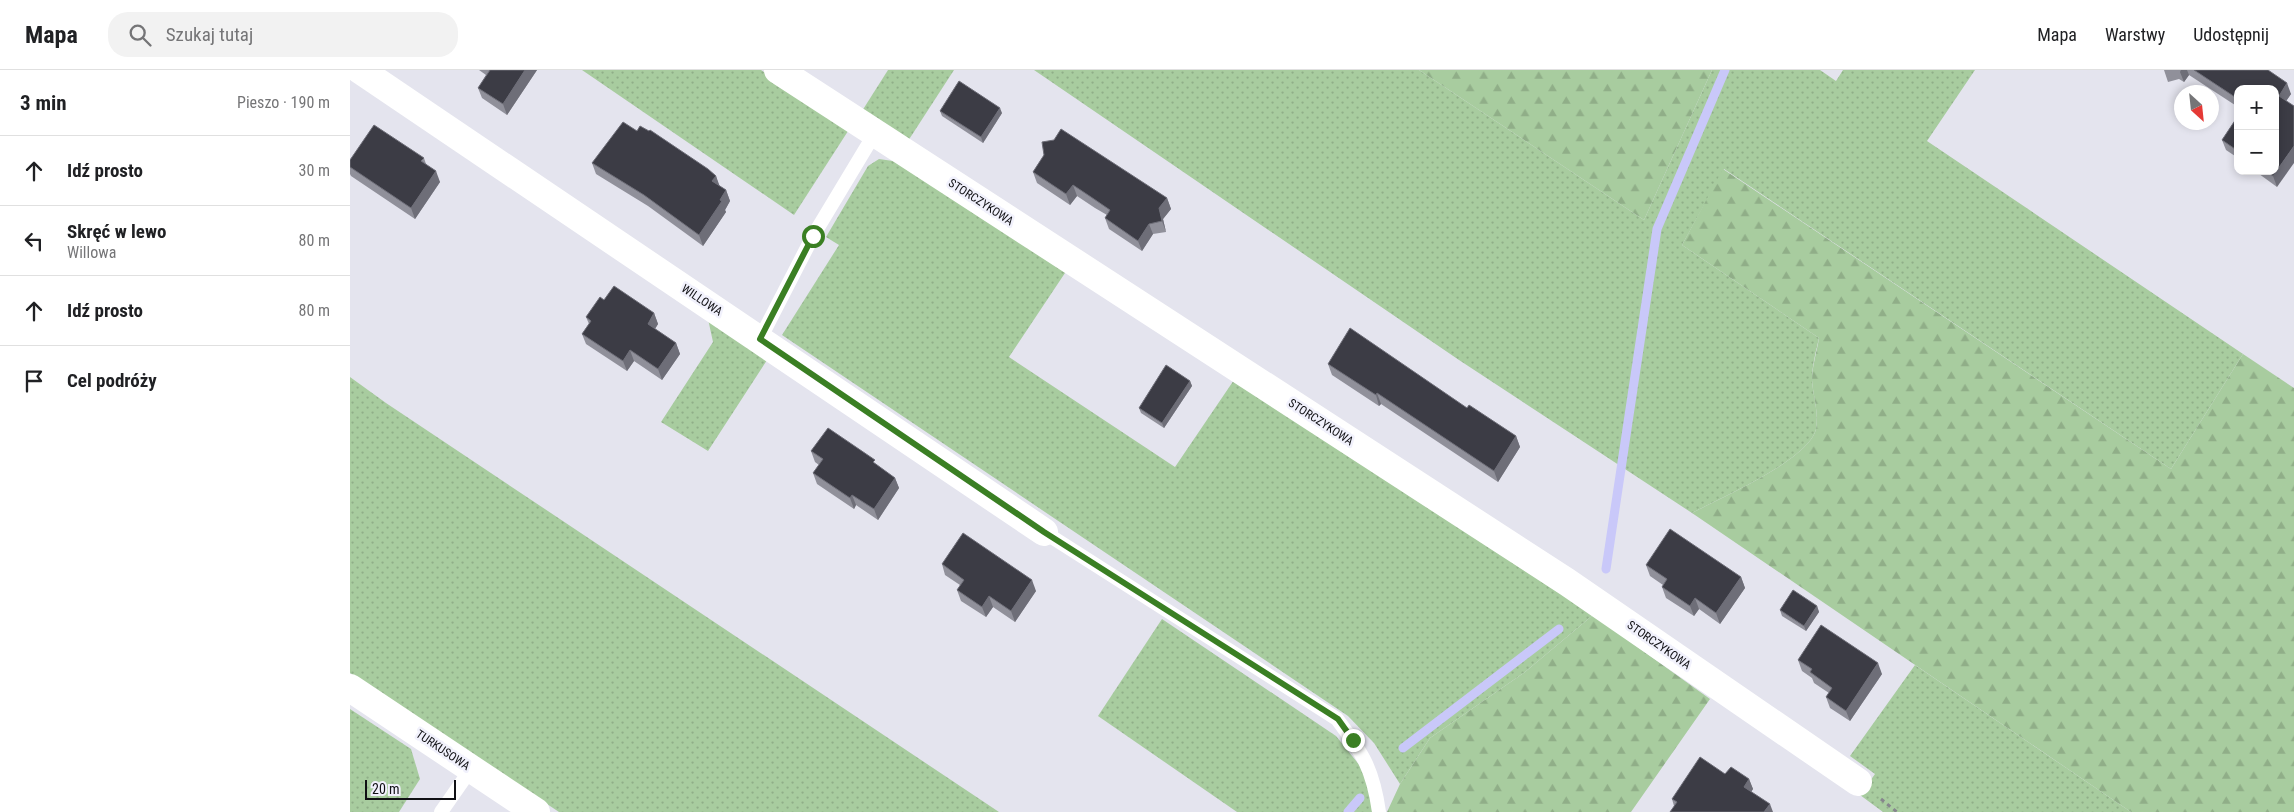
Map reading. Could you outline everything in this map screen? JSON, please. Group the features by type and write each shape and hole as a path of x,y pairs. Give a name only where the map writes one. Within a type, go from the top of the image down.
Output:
{"street":[{"name":"WILLOWA","path":"360,70 1044,532"},
{"name":"STORCZYKOWA","path":"778,70 1567,582 1858,782"},
{"name":"TURKUSOWA","path":"350,688 536,812"}],"lane":[{"path":"760,339 813,236 875,133"},
{"path":"1044,532 1338,719 1367,762 1376,784 1380,812"},
{"path":"441,812 471,769"}],"green space":[{"path":"582,70 761,70 850,128 794,215"},
{"path":"888,70 954,70 908,141 862,111"},
{"path":"1034,70 1419,70 1644,220 1712,70 1820,70 1836,81 1843,70 1975,70 1927,141 2243,354 2171,469 1724,169 1682,245 1819,338 1813,364 1812,380 1817,423 1810,441 1798,453 1762,477 1692,513 1459,360"},
{"path":"1419,70 1712,70 1644,220"},
{"path":"879,159 900,162 1067,270 1009,357 1175,467 1234,380 1593,615 1525,672 1430,738 1400,784 1374,743 1348,716 782,335 839,245 826,237 868,166"},
{"path":"1723,169 2171,469 2243,354 2294,388 2294,812 2131,812 1692,513 1762,477 1798,453 1810,441 1817,423 1812,380 1819,338 1682,245"},
{"path":"708,319 769,357 708,451 661,422 713,342"},
{"path":"350,377 386,403 999,812 559,812 350,673"},
{"path":"1593,615 1710,699 1631,812 1387,812 1400,784 1430,738 1525,672"},
{"path":"1162,619 1336,736 1361,767 1371,796 1372,812 1237,812 1098,716"},
{"path":"1915,665 2131,812 1883,812 1860,795 1875,774 1850,756"},
{"path":"350,709 411,749 420,779 399,812 350,812"}],"building":[{"path":"490,70 525,70 503,104 478,88"},
{"path":"2194,70 2268,70 2287,83 2279,96 2279,85 2234,85 2234,96"},
{"path":"959,81 1000,108 981,137 940,111"},
{"path":"2279,96 2294,106 2294,146 2279,167"},
{"path":"623,122 637,131 640,126 650,130 708,169 716,176 712,181 726,190 720,200 722,201 699,235 644,195 592,163"},
{"path":"2234,122 2234,148 2222,140"},
{"path":"374,125 424,158 421,161 436,171 411,208 350,167 350,160"},
{"path":"1061,129 1167,198 1159,208 1162,221 1149,224 1138,241 1105,218 1110,210 1073,185 1066,194 1033,172 1044,155 1042,142 1054,140"},
{"path":"614,286 654,313 648,324 676,343 658,369 630,350 623,361 582,334 591,321 586,317 600,297 604,300"},
{"path":"1350,328 1467,408 1469,405 1516,436 1494,471 1377,393 1376,395 1328,364"},
{"path":"1166,365 1190,381 1162,423 1139,408"},
{"path":"828,428 875,460 873,462 895,478 874,509 852,495 850,498 813,473 823,459 811,451"},
{"path":"1670,529 1741,577 1716,613 1695,598 1690,606 1662,587 1667,579 1646,565"},
{"path":"963,533 1032,580 1011,611 989,596 982,607 957,590 964,580 942,564"},
{"path":"1793,590 1817,606 1804,626 1780,610"},
{"path":"1821,625 1878,663 1846,711 1826,697 1832,688 1810,672 1812,669 1798,660"},
{"path":"1700,757 1725,774 1731,767 1749,779 1744,787 1770,804 1764,812 1670,812 1677,802 1672,799"}],"waterway":[{"path":"1606,569 1657,229 1725,70"},
{"path":"1403,748 1559,629"},
{"path":"1348,812 1360,798"}],"route":[{"path":"813,236 760,339 1044,532 1338,719 1353,740"}]}
